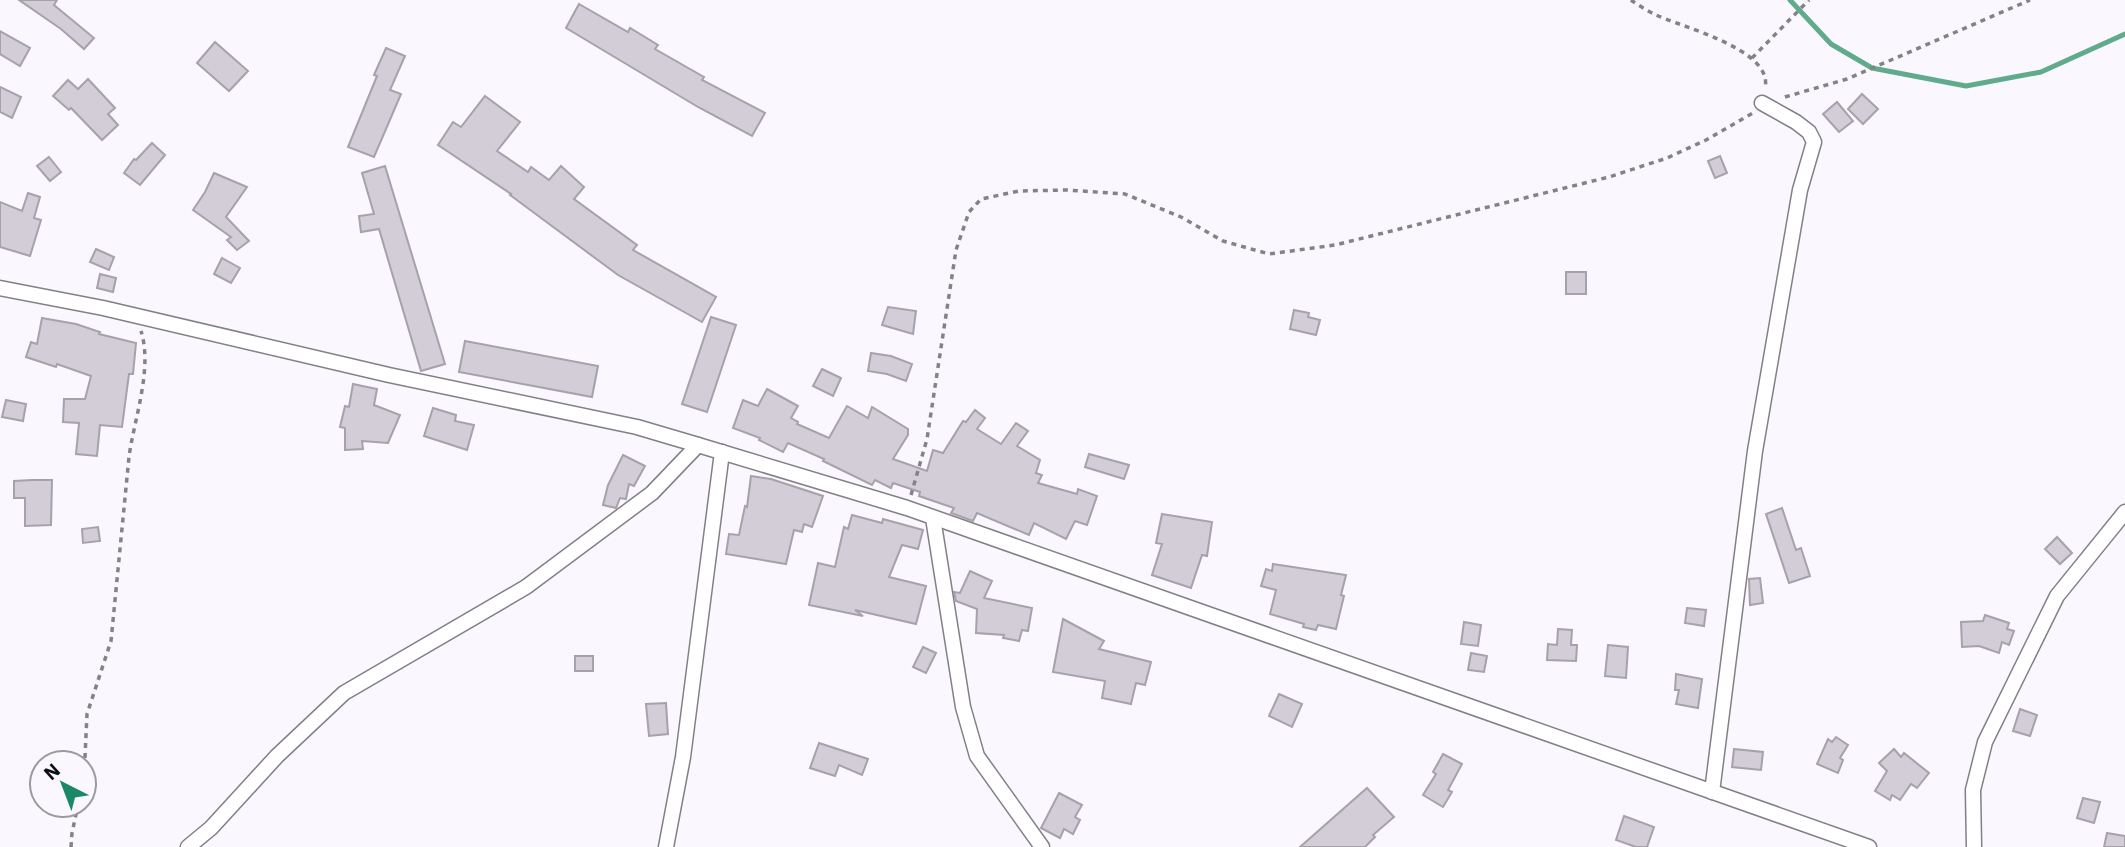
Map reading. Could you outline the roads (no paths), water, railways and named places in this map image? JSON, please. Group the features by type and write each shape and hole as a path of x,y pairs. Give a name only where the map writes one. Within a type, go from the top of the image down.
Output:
{"street":[{"path":"1712,792 1755,452 1800,190 1814,142 1809,132 1796,122 1762,103"},
{"path":"0,288 136,315 389,375 637,427 722,452 907,508 1869,847"},
{"path":"188,847 211,828 277,756 344,693 526,587 652,493 698,445"},
{"path":"666,847 683,757 722,452"},
{"path":"1974,847 1973,790 1985,742 2057,596 2125,512"},
{"path":"933,518 963,707 977,756 1042,847"}],"waterway":[{"path":"1790,0 1831,44 1872,68 1966,86 2041,72 2125,34"}]}
